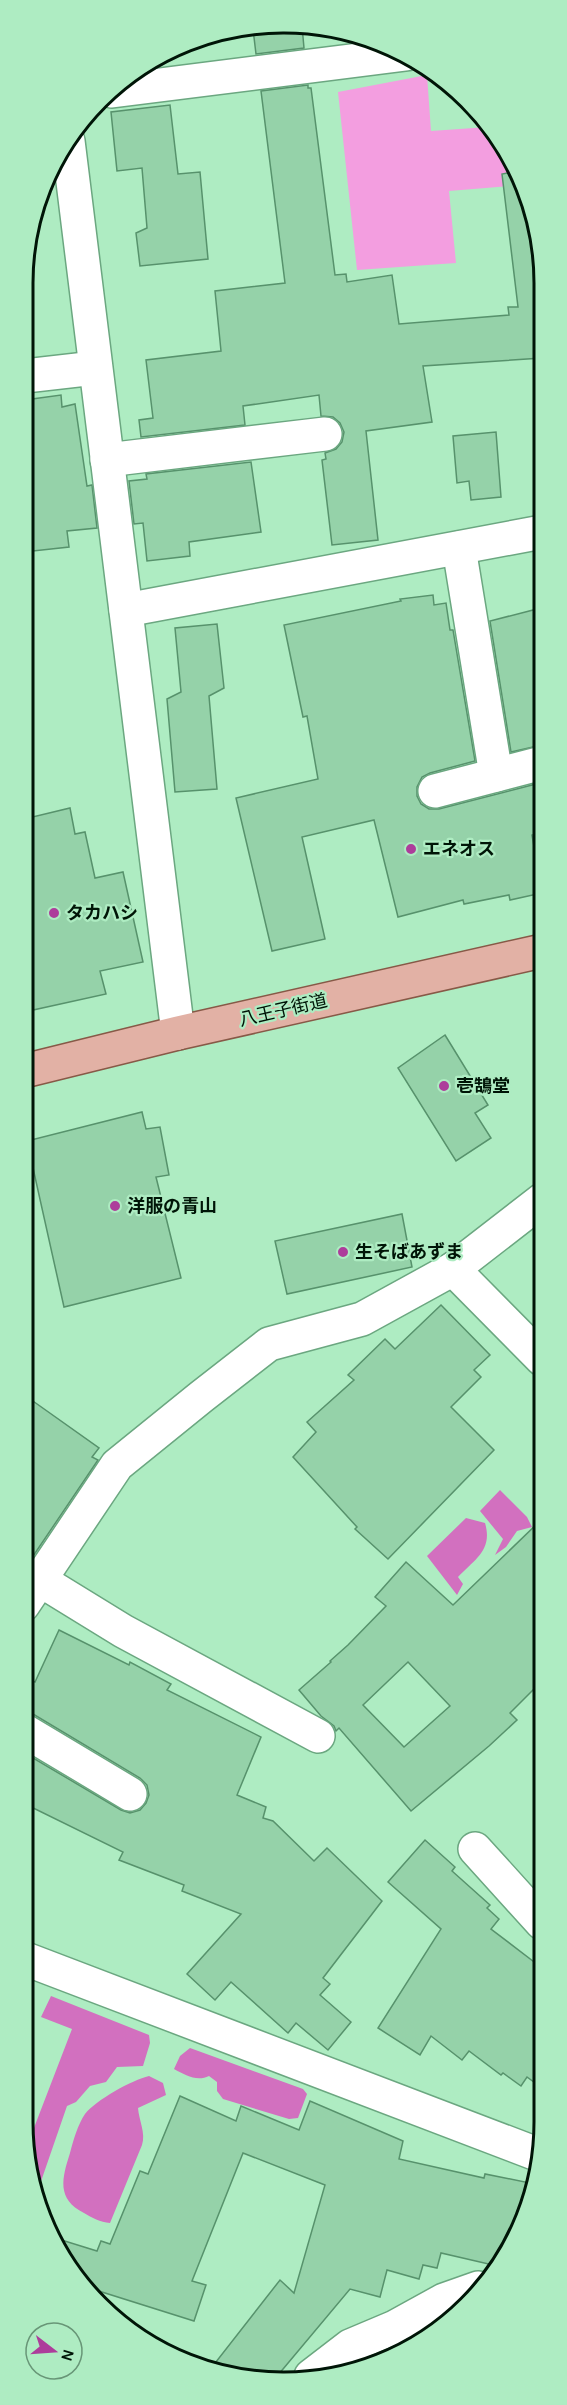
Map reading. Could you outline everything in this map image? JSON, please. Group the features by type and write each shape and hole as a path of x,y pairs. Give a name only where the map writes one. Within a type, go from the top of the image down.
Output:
{"main road":[{"name":"八王子街道","path":"33,1069 178,1033 534,953"}],"street":[{"path":"125,89 388,56"},
{"path":"70,154 178,1033"},
{"path":"33,375 95,368"},
{"path":"107,460 325,434"},
{"path":"126,610 534,534"},
{"path":"459,548 496,775"},
{"path":"435,791 534,766"},
{"path":"33,1591 117,1465 269,1344 362,1319 453,1269 534,1206"},
{"path":"453,1269 534,1351"},
{"path":"33,1592 123,1631 318,1736"},
{"path":"33,1736 130,1794"},
{"path":"475,1849 534,1908"},
{"path":"33,1962 532,2152"},
{"path":"320,2369 350,2346 395,2327 444,2300 468,2292"}],"shaded area":[{"path":"424,76 427,78 431,131 479,128 492,144 514,186 449,191 456,263 357,270 338,92"},
{"path":"500,1490 527,1517 532,1527 517,1531 506,1547 495,1555 503,1539 480,1511"},
{"path":"466,1518 485,1523 487,1540 481,1553 458,1577 463,1584 457,1595 427,1556"},
{"path":"51,1996 149,2035 150,2043 143,2066 117,2067 106,2082 90,2086 76,2102 67,2106 41,2182 35,2154 33,2129 72,2029 41,2017"},
{"path":"190,2048 303,2089 307,2094 298,2118 289,2119 223,2099 217,2091 217,2082 209,2076 196,2078 174,2069 180,2056"},
{"path":"149,2076 163,2083 166,2095 138,2108 143,2131 142,2145 110,2223 99,2221 75,2207 65,2194 65,2171 76,2133 85,2114 97,2103 124,2086"}],"building":[{"path":"303,34 304,48 256,54 254,35"},
{"path":"308,85 308,88 311,88 335,275 346,274 347,282 392,275 399,324 509,315 508,307 518,307 502,174 508,173 521,203 532,251 534,359 423,366 432,422 366,431 378,540 332,545 322,460 326,459 325,453 336,449 342,442 344,432 340,423 333,417 321,416 319,395 243,406 245,425 141,437 139,420 153,418 146,360 221,351 215,291 285,283 261,91"},
{"path":"170,105 178,174 200,172 208,259 140,266 136,233 147,228 142,168 117,171 111,112"},
{"path":"61,395 62,407 75,404 87,486 92,485 97,528 67,531 69,547 33,551 33,399"},
{"path":"496,432 501,497 471,500 469,481 457,483 453,436"},
{"path":"251,462 261,532 189,542 190,556 147,561 143,523 134,524 129,481 147,479 146,474"},
{"path":"433,595 434,605 446,603 450,630 453,630 475,761 422,777 417,787 417,796 421,804 429,809 439,809 534,785 534,835 532,835 534,895 510,900 509,895 464,904 463,900 398,917 374,820 302,837 325,939 272,951 236,798 318,779 307,716 303,717 284,625 401,601 400,599"},
{"path":"534,610 534,747 511,752 490,621"},
{"path":"217,624 224,688 209,696 217,789 175,792 167,699 181,692 175,628"},
{"path":"70,808 75,834 85,832 95,878 123,872 143,962 100,971 106,994 33,1010 33,817"},
{"path":"445,1035 488,1105 475,1113 491,1138 456,1161 398,1068"},
{"path":"142,1112 146,1129 160,1127 169,1175 156,1177 181,1278 64,1307 33,1168 33,1139"},
{"path":"402,1214 412,1267 287,1294 275,1241"},
{"path":"441,1305 490,1355 474,1370 481,1377 451,1407 494,1450 388,1559 355,1529 357,1527 293,1457 316,1432 307,1422 354,1380 348,1375 385,1339 395,1349"},
{"path":"33,1401 99,1448 92,1457 98,1460 33,1556"},
{"path":"534,1527 534,1689 510,1713 517,1720 411,1811 339,1728 336,1731 334,1726 321,1716 299,1690 331,1662 386,1606 375,1597 406,1562 453,1605","holes":["408,1662 450,1706 404,1747 363,1705"]},
{"path":"59,1630 129,1665 130,1662 171,1684 167,1690 261,1737 237,1795 266,1807 263,1818 273,1821 314,1861 327,1848 382,1901 323,1978 330,1984 320,1995 351,2022 328,2050 296,2023 288,2033 231,1982 215,2000 187,1974 241,1914 182,1891 184,1885 119,1860 123,1852 33,1808 33,1758 121,1810 130,1813 140,1810 149,1795 147,1785 140,1778 33,1714 33,1681 35,1682"},
{"path":"425,1840 455,1867 452,1871 490,1905 487,1908 499,1919 491,1929 534,1962 534,2082 527,2077 521,2086 503,2073 501,2075 469,2051 462,2060 431,2036 420,2055 378,2028 441,1929 388,1882"},
{"path":"180,2096 236,2121 241,2106 299,2130 310,2101 403,2141 399,2159 484,2178 485,2174 526,2182 515,2217 489,2264 441,2253 437,2268 423,2265 419,2279 387,2270 380,2297 350,2289 281,2372 251,2370 216,2362 280,2280 294,2293 325,2185 243,2153 192,2281 206,2285 194,2321 99,2291 75,2261 64,2241 97,2251 101,2241 110,2244 140,2171 148,2174"}],"place":[{"name":"エネオス","path":"411,849"},
{"name":"タカハシ","path":"54,913"},
{"name":"壱鵠堂","path":"444,1086"},
{"name":"洋服の青山","path":"115,1206"},
{"name":"生そばあずま","path":"343,1252"}]}
